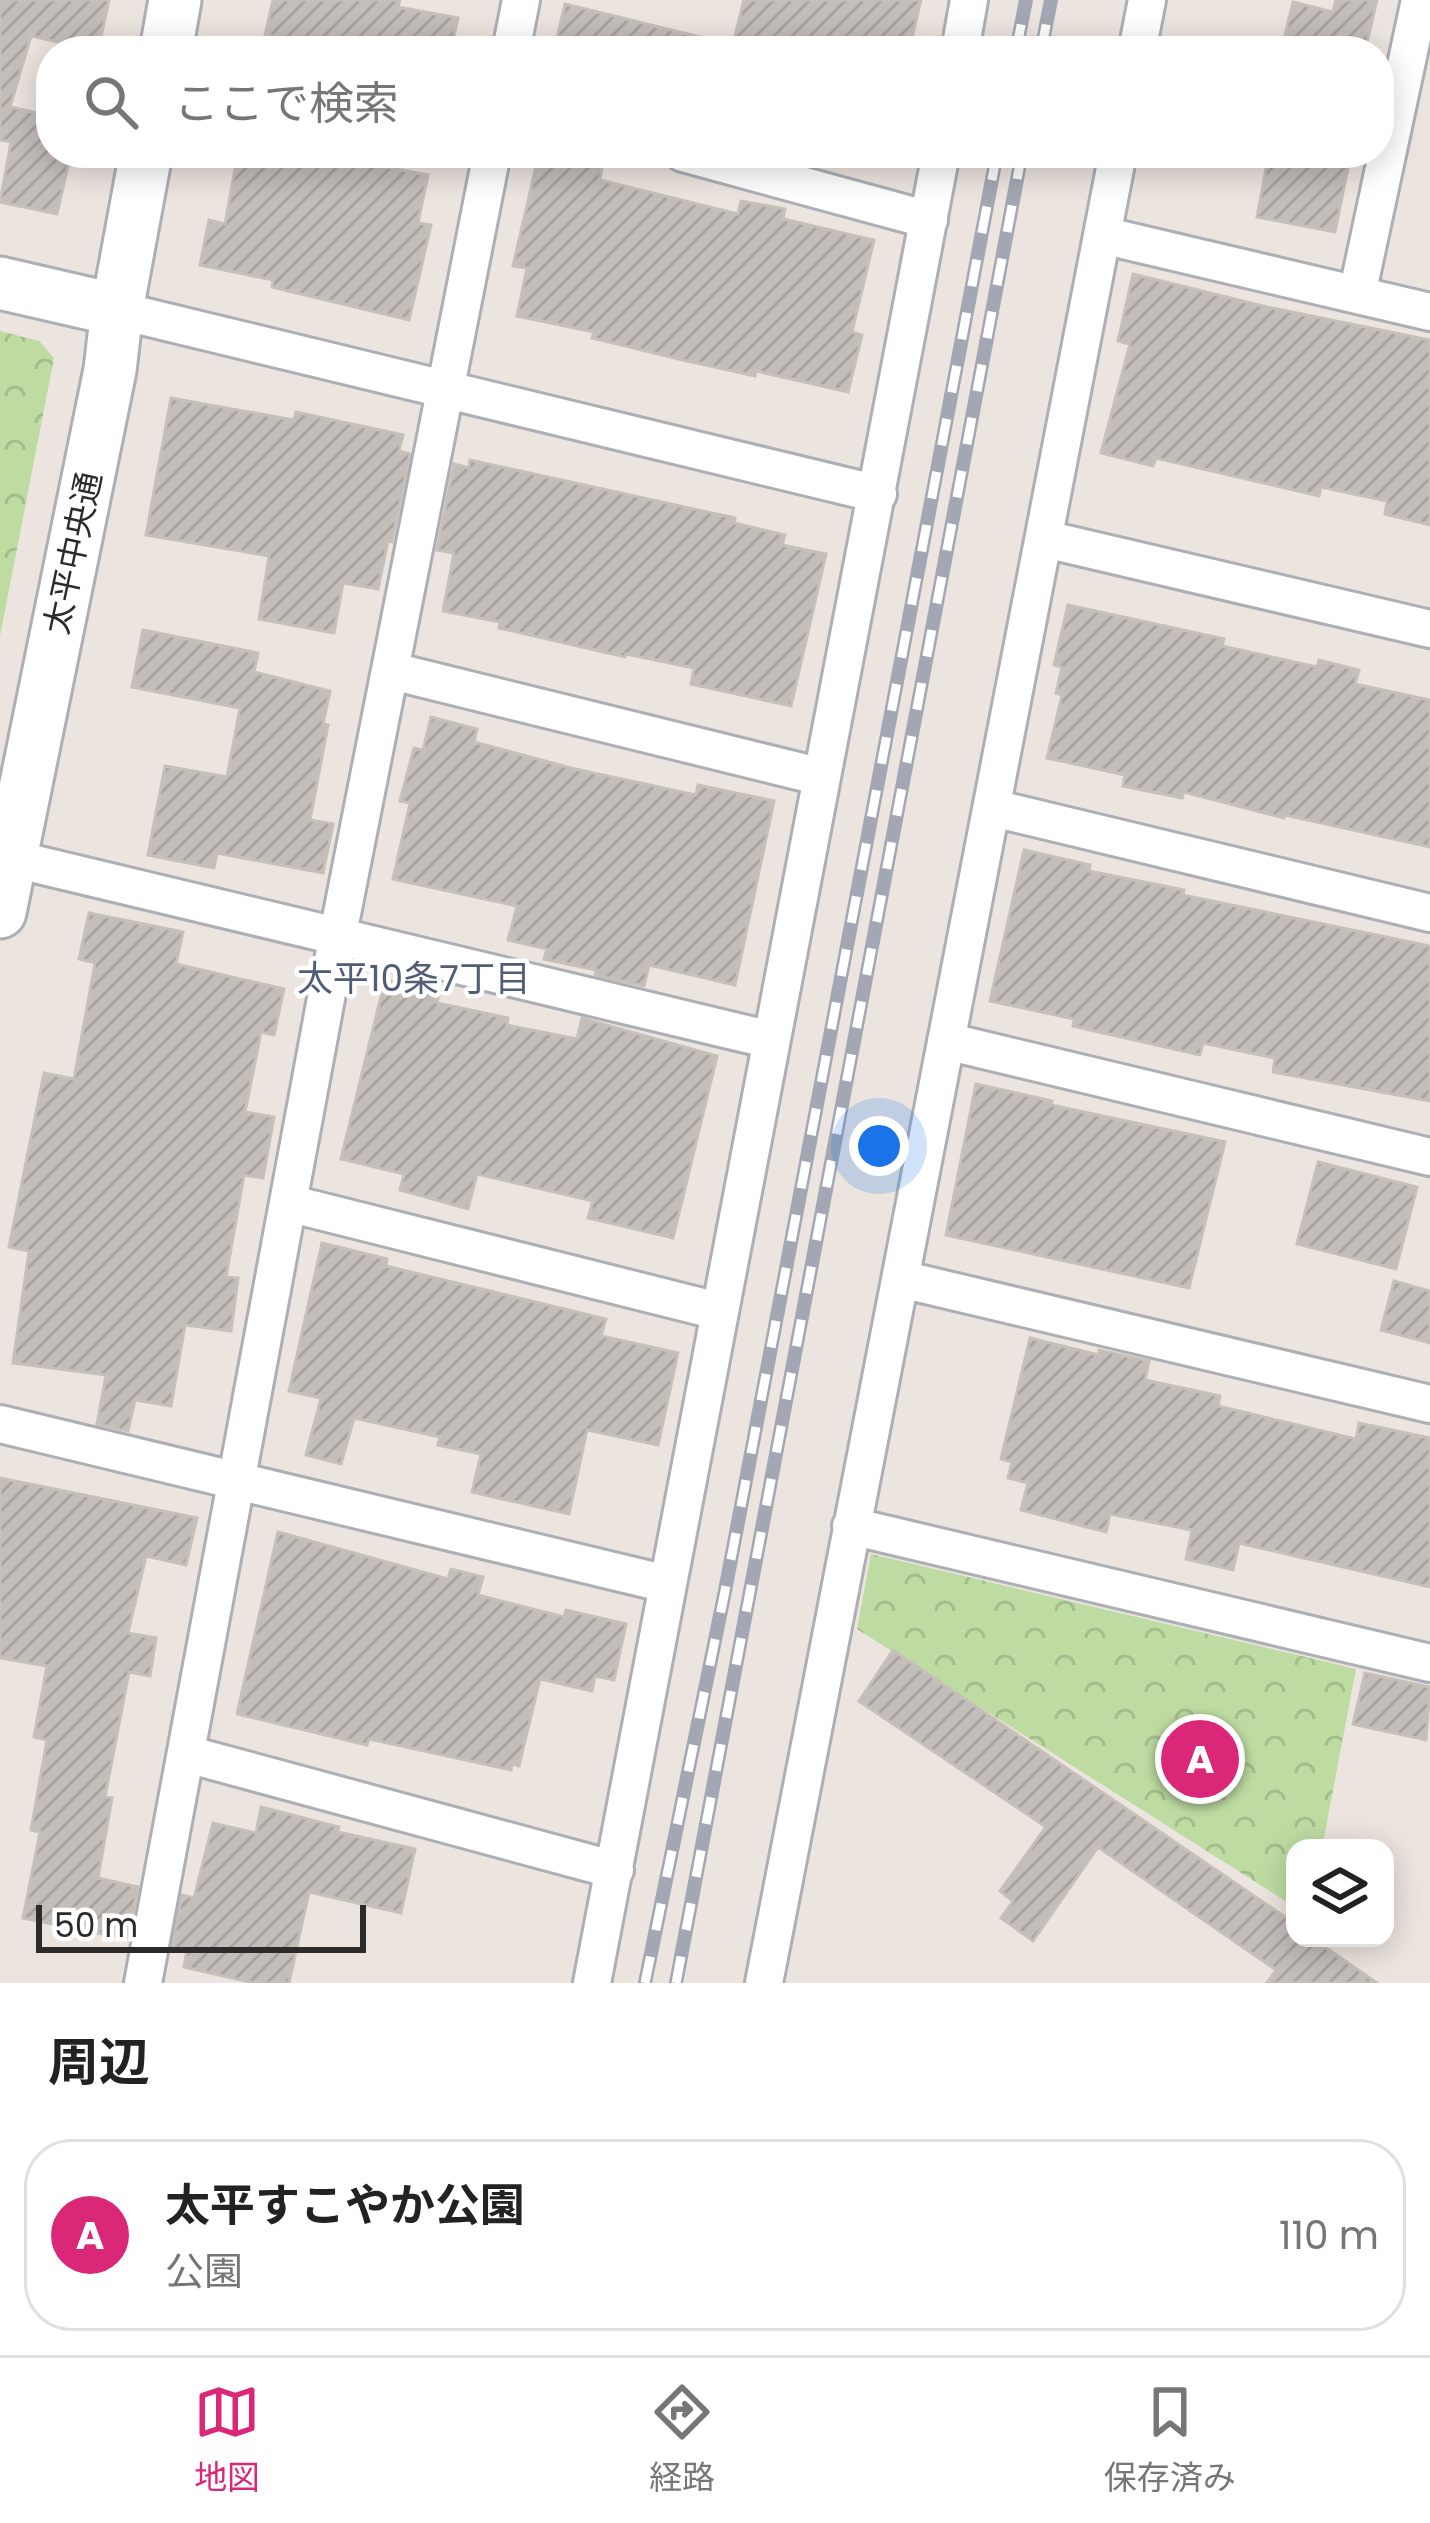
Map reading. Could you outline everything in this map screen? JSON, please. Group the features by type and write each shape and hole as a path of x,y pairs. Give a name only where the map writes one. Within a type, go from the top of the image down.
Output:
{"street":[{"path":"169,36 175,0"},
{"path":"514,36 521,0"},
{"path":"963,36 969,0"},
{"path":"1140,36 1147,0"},
{"path":"1394,122 1420,0"},
{"name":"太平中央通","path":"0,912 110,370 143,168"},
{"path":"143,1983 338,934 489,168"},
{"path":"737,168 929,220"},
{"path":"592,1983 938,168"},
{"path":"764,1983 1115,168"},
{"path":"1357,295 1384,168"},
{"path":"1102,235 1430,313"},
{"path":"0,283 878,494"},
{"path":"1045,539 1430,629"},
{"path":"392,671 822,777"},
{"path":"993,808 1430,913"},
{"path":"10,858 771,1040"},
{"path":"946,1041 1430,1157"},
{"path":"288,1203 718,1310"},
{"path":"901,1279 1430,1404"},
{"path":"0,1424 667,1584"},
{"path":"850,1526 1430,1663"},
{"path":"187,1754 615,1870"}],"green space":[{"path":"0,331 39,341 54,358 0,636"},
{"path":"871,1554 1356,1669 1324,1839 1286,1839 1286,1901 857,1629"}],"building":[{"path":"0,0 109,0 101,36 31,36 10,107 36,113 36,168 68,168 57,214 0,202 11,142 0,140"},
{"path":"273,0 400,0 398,7 458,18 454,36 265,35"},
{"path":"744,0 921,0 913,36 735,36"},
{"path":"1336,0 1377,0 1369,36 1285,36 1293,2 1333,12"},
{"path":"565,4 696,36 557,36"},
{"path":"235,168 390,168 428,175 418,223 431,225 409,320 272,287 273,280 200,265 209,220 225,224"},
{"path":"536,168 602,168 600,180 738,214 741,201 785,209 783,219 874,240 852,332 862,335 848,392 683,360 592,338 594,332 517,316 527,268 513,266"},
{"path":"1266,168 1348,168 1335,232 1257,217"},
{"path":"1133,274 1430,340 1430,525 1385,514 1387,501 1321,487 1319,496 1156,458 1153,466 1101,453 1130,344 1118,341"},
{"path":"171,398 294,420 296,412 403,435 399,451 410,454 378,589 343,583 334,633 259,619 269,556 146,535"},
{"path":"470,460 735,518 734,523 785,535 782,545 826,554 791,706 691,684 694,668 625,657 443,611 454,553 437,550 454,464 469,468"},
{"path":"1068,605 1224,639 1222,646 1317,667 1319,660 1359,670 1355,684 1430,700 1430,847 1184,792 1182,798 1123,786 1125,775 1047,758 1062,695 1056,693 1062,667 1054,665"},
{"path":"143,630 258,653 254,672 330,691 310,820 333,824 323,873 217,853 214,868 148,855 165,766 227,777 240,708 132,687"},
{"path":"431,717 477,729 474,742 575,769 696,795 698,785 774,801 735,985 649,965 644,986 595,975 596,970 544,959 547,949 508,940 517,906 393,879 410,803 400,801 414,748 423,750"},
{"path":"1024,850 1090,865 1089,871 1184,890 1183,895 1430,946 1430,1101 1273,1072 1275,1058 1203,1043 1200,1055 990,1001"},
{"path":"89,913 183,932 176,964 284,989 274,1035 261,1032 245,1112 274,1117 263,1178 244,1175 226,1277 238,1278 231,1331 185,1325 171,1406 135,1400 128,1431 97,1424 106,1375 13,1363 29,1251 9,1247 44,1073 74,1079 95,963 79,959"},
{"path":"385,980 439,994 437,1003 508,1018 507,1025 577,1039 582,1018 717,1056 673,1238 588,1218 593,1201 477,1174 468,1209 400,1190 404,1174 341,1159"},
{"path":"976,1084 1225,1142 1189,1288 946,1235"},
{"path":"1318,1162 1417,1187 1396,1269 1297,1244"},
{"path":"322,1243 387,1259 386,1266 606,1319 601,1336 678,1353 658,1445 587,1430 569,1514 472,1492 481,1454 438,1445 440,1437 354,1418 341,1464 306,1455 321,1398 289,1391"},
{"path":"1394,1281 1430,1291 1430,1343 1381,1330"},
{"path":"1030,1338 1149,1361 1145,1380 1220,1396 1218,1406 1356,1439 1359,1423 1430,1438 1430,1587 1239,1543 1233,1570 1186,1559 1192,1530 1110,1514 1106,1532 1021,1510 1028,1483 1008,1478 1012,1462 1001,1459"},
{"path":"0,1478 197,1518 186,1565 146,1556 128,1633 156,1638 150,1676 129,1672 105,1797 112,1798 98,1878 138,1887 128,1939 23,1918 40,1832 31,1830 47,1740 34,1737 47,1666 0,1658"},
{"path":"278,1532 448,1579 451,1569 483,1577 478,1595 564,1617 566,1610 626,1624 614,1680 595,1676 592,1691 540,1679 519,1766 512,1764 511,1770 369,1739 367,1745 237,1714"},
{"path":"893,1650 1286,1918 1286,1947 1325,1947 1377,1983 1267,1983 1276,1970 1098,1847 1033,1941 1001,1918 1013,1901 1000,1891 1046,1827 859,1701"},
{"path":"1365,1673 1430,1687 1426,1740 1353,1724"},
{"path":"261,1807 339,1827 338,1832 415,1849 401,1913 309,1892 289,1983 254,1983 184,1967 187,1950 172,1947 182,1895 194,1898 213,1823 256,1833"}],"railway":[{"path":"1019,36 1026,0"},
{"path":"1044,36 1051,0"},
{"path":"645,1983 725,1591 994,168"},
{"path":"676,1983 1019,168"}],"place":[{"name":"太平すこやか公園","path":"1200,1759"}],"district":[{"name":"太平10条7丁目","path":"414,978"}]}
